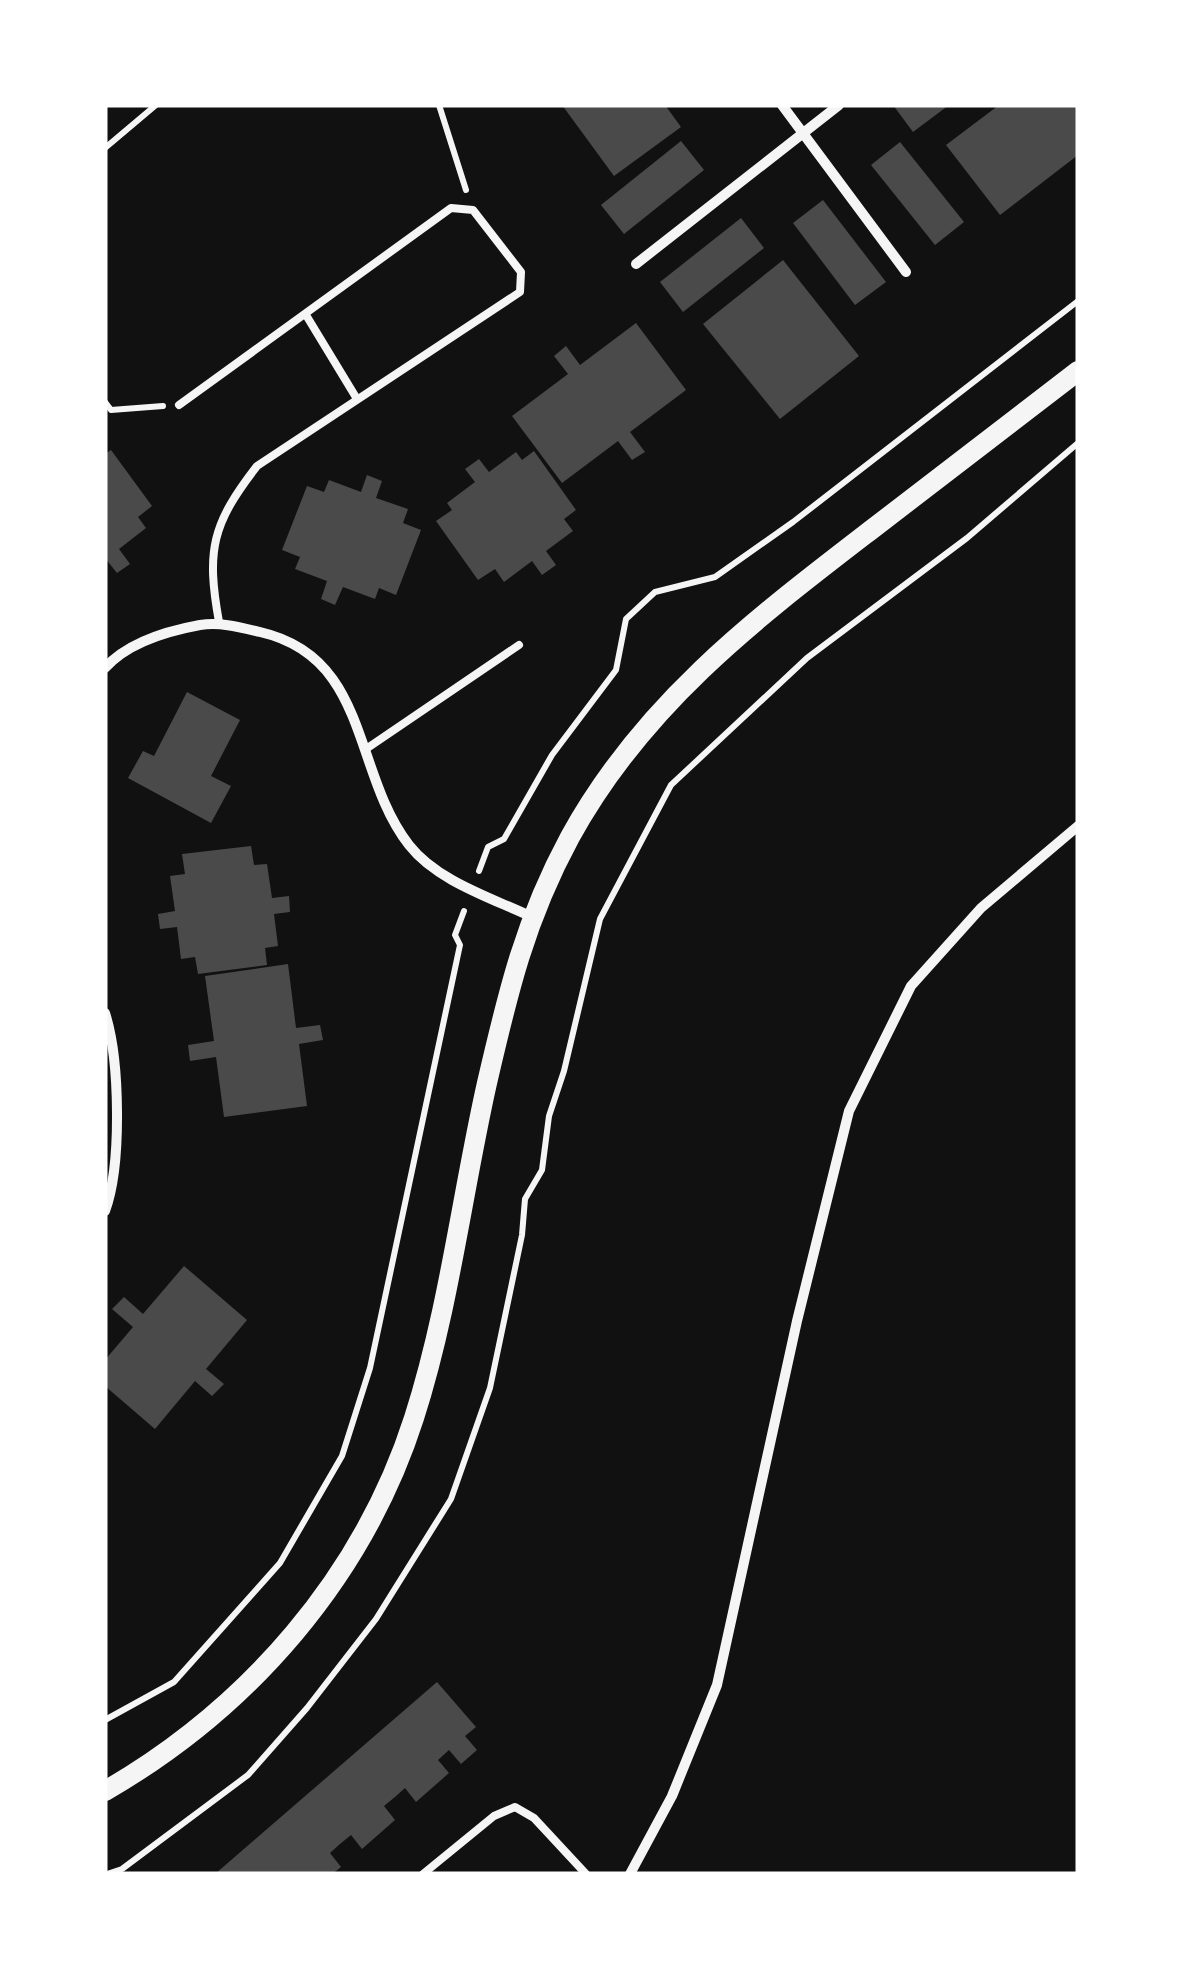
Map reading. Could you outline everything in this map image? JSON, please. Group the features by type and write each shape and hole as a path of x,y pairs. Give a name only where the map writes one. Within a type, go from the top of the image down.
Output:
{"main road":[{"path":"105,1790 140,1771 193,1732 239,1694 280,1651 320,1602 348,1559 390,1480 414,1418 436,1334 510,984 550,875 599,789 673,697 750,622 1078,371"}],"street":[{"path":"782,105 906,272"},
{"path":"636,264 839,105"},
{"path":"105,668 146,640 182,628 219,622 270,634 296,645 322,663 342,693 366,749 385,811 411,848 443,874 532,917"},
{"path":"630,1874 672,1796 717,1686 797,1321 848,1111 911,986 981,908 1078,826"},
{"path":"105,1013 113,1062 110,1111 115,1162 105,1211"}],"lane":[{"path":"179,405 452,208 473,210 521,272 520,292 256,466 231,500 214,539 211,579 219,622"},
{"path":"306,316 358,399"},
{"path":"366,749 519,645"},
{"path":"424,1874 494,1816 515,1807 534,1818 586,1874"}],"path":[{"path":"105,148 156,105"},
{"path":"440,105 473,210"},
{"path":"105,402 111,410 179,405"},
{"path":"107,1874 122,1869 248,1774 307,1708 376,1620 450,1499 490,1388 522,1235 525,1199 542,1170 549,1116 600,919 670,785 807,658 967,538 1078,443"}],"building":[{"path":"562,105 665,105 681,127 614,176"},
{"path":"893,105 949,105 913,132"},
{"path":"999,105 1078,105 1078,155 1000,215 946,145"},
{"path":"681,141 704,170 624,234 601,205"},
{"path":"900,142 964,222 935,245 871,165"},
{"path":"823,200 886,282 855,305 793,223"},
{"path":"741,218 764,248 683,312 660,282"},
{"path":"783,260 859,356 780,419 703,324"},
{"path":"636,323 686,390 630,432 645,452 632,460 618,441 562,483 512,416 568,374 554,356 566,346 580,365"},
{"path":"111,450 152,506 138,517 146,528 119,549 130,564 117,573 105,558 105,454"},
{"path":"534,451 576,510 564,519 573,531 546,551 556,565 542,575 532,561 504,582 495,569 478,580 436,521 452,510 447,503 475,482 465,469 479,459 489,472 516,452 522,460"},
{"path":"367,475 382,481 376,498 408,509 403,523 421,530 396,595 379,588 375,599 343,587 335,605 321,599 327,581 295,569 300,557 282,550 307,486 324,492 329,480 361,492"},
{"path":"187,692 240,720 211,776 231,786 211,823 128,778 143,751 154,756"},
{"path":"251,846 254,865 267,864 272,898 289,896 290,912 274,914 278,946 265,948 267,965 198,974 195,957 181,959 177,927 160,929 158,914 175,911 170,876 185,874 182,854"},
{"path":"288,964 296,1028 320,1025 323,1040 299,1044 307,1106 224,1117 216,1057 190,1061 188,1045 214,1041 205,976"},
{"path":"184,1266 247,1320 206,1369 224,1384 212,1396 195,1381 155,1429 105,1386 105,1360 133,1327 112,1309 124,1297 143,1314"},
{"path":"437,1682 476,1727 465,1736 477,1750 461,1764 449,1750 438,1760 449,1773 416,1802 405,1788 384,1806 395,1820 362,1849 351,1835 330,1853 341,1867 332,1874 215,1874"}]}
